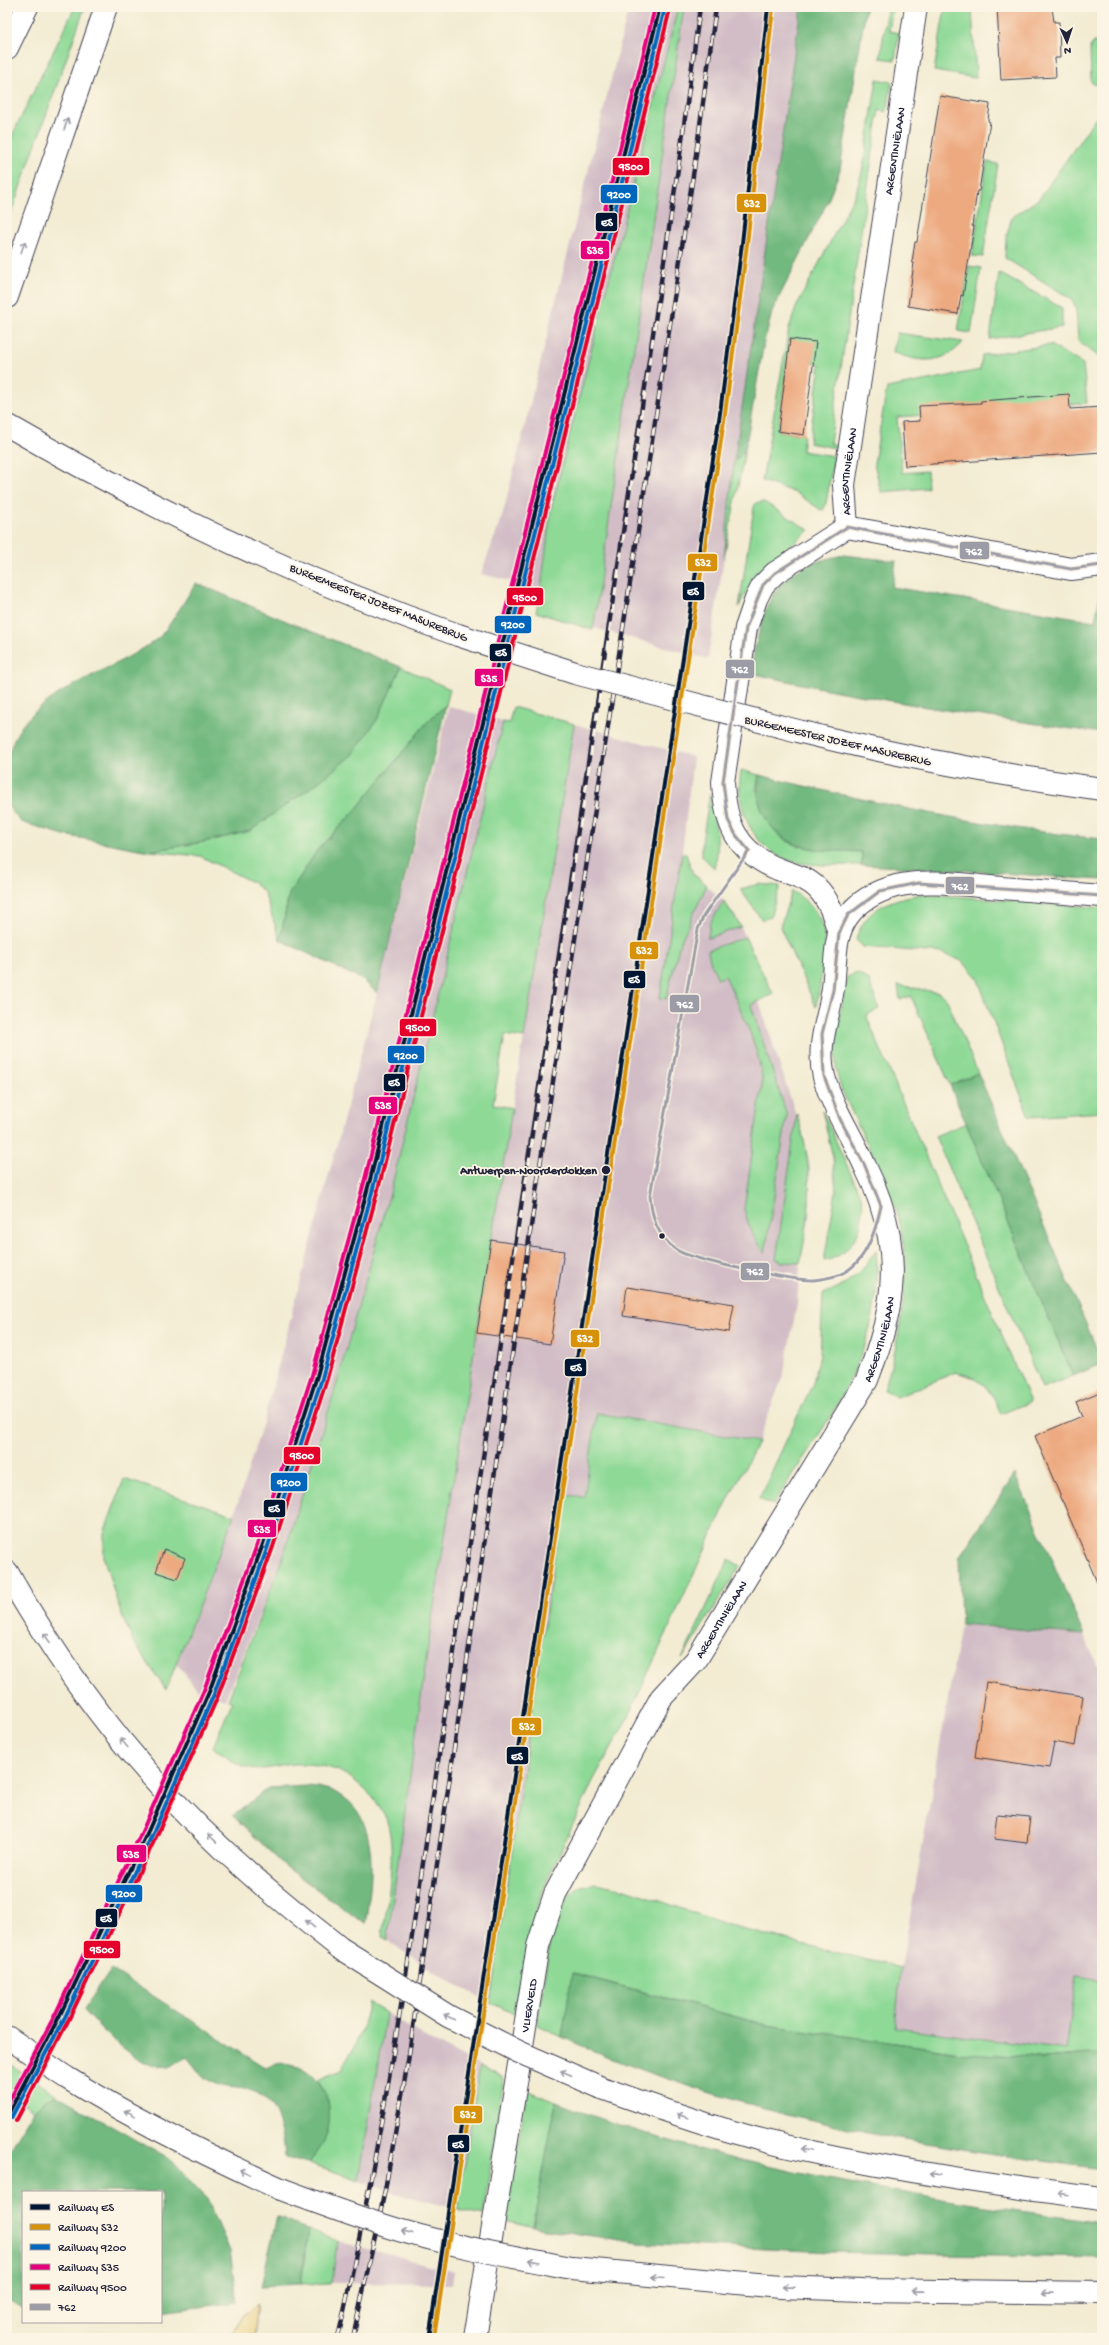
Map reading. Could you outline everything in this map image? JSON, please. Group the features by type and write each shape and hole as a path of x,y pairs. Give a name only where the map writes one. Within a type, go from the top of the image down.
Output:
{"main road":[{"path":"7,48 27,7"},
{"path":"7,297 106,7"},
{"name":"ARGENTINIËLAAN","path":"839,933 827,899 816,886 804,878 758,858 737,838 728,823 724,806 723,782 746,628 756,599 763,585 775,573 847,527 844,486 916,7"},
{"name":"BURGEMEESTER JOZEF MASUREBRUG","path":"7,425 81,468 232,542 358,597 458,634 575,673 866,749 982,771 1102,789"},
{"path":"847,527 1071,569 1102,565"},
{"name":"ARGENTINIËLAAN","path":"661,1698 696,1660 867,1380 878,1352 889,1311 892,1272 889,1237 881,1206 865,1166 840,1119 824,1076 822,1034 832,990 839,933 848,915 864,901 880,891 897,886 942,883 1102,896"},
{"path":"7,1572 33,1618 74,1678 109,1725 148,1772 195,1822 248,1873 340,1948 448,2016 519,2052 602,2088 668,2112 806,2150 1008,2186 1102,2199"},
{"name":"VLIERVELD","path":"475,2338 535,1962 545,1921 555,1894 661,1698"},
{"path":"7,2036 68,2078 134,2116 206,2154 281,2189 346,2214 402,2231 486,2252 572,2268 788,2287 1094,2293"}],"shaded area":[{"path":"629,7 801,7 734,462 724,558 708,659 536,612 541,589 481,574 502,517"},
{"path":"449,706 503,722 392,1186 336,1386 284,1554 225,1700 199,1692 177,1664 234,1515 264,1419 377,993"},
{"path":"574,724 693,757 682,853 686,854 693,874 724,901 736,917 773,994 759,1001 806,1146 810,1169 809,1219 800,1263 797,1304 784,1373 758,1442 597,1413 583,1497 563,1495 490,2002 451,1982 387,1941 431,1625 494,1213 530,1002"},
{"path":"961,1624 1084,1635 1102,1676 1102,1980 1077,1976 1066,2050 895,2027 901,1968"},
{"path":"386,2013 424,2037 480,2066 457,2209 395,2193 359,2180"},
{"path":"337,2241 455,2272 453,2284 332,2283"}],"green space":[{"path":"75,7 85,7 7,224 7,146"},
{"path":"678,7 684,7 593,630 536,612 541,589 551,509"},
{"path":"801,7 866,7 840,170 828,201 773,309 764,342 745,450 734,462"},
{"path":"888,7 893,7 889,31 899,33 895,60 880,58"},
{"path":"945,8 972,9 976,78 934,71"},
{"path":"1094,42 1102,42 1102,86 1097,86 1091,82 1090,47"},
{"path":"877,79 892,82 887,112 879,110 830,443 836,445 836,448 809,443 820,364 813,363 790,339 778,431 804,435 802,451 834,456 826,503 824,509 821,510 796,493 762,481 789,328 797,305 856,193 863,168"},
{"path":"1102,109 1102,359 1078,341 1076,307 1070,298 1005,258 1006,238 1012,217 1039,199"},
{"path":"987,162 998,164 983,257 972,256"},
{"path":"969,266 981,268 971,333 958,331"},
{"path":"999,273 1062,308 1062,327 990,339"},
{"path":"897,333 963,342 948,355 931,360 922,360 893,352"},
{"path":"1050,345 1083,364 1087,403 897,417 902,473 927,471 928,488 881,492 874,463 887,388 980,370 982,355"},
{"path":"745,450 724,558 734,462"},
{"path":"764,502 809,530 760,573 745,594 739,607 754,507 756,503"},
{"path":"844,555 896,561 892,587 1095,621 1100,595 1102,596 1102,733 925,707 750,673 760,629 766,610 774,594 785,581 799,570 819,561"},
{"path":"196,583 401,667 377,720 352,755 320,781 250,831 204,842 149,851 64,835 21,822 7,805 8,757 19,730 34,713 53,698 74,685 140,650 158,638 172,621"},
{"path":"401,667 450,689 446,705 428,721 353,813 318,849 289,894 280,940 264,892 252,882 200,856 149,851 204,842 250,831 377,720"},
{"path":"446,705 377,993 363,980 280,940 289,894 318,849 353,813 428,721"},
{"path":"513,707 574,724 524,1038 505,1035 493,1104 512,1108 431,1625 387,1941 382,1937 389,1892 391,1841 384,1814 372,1797 356,1782 334,1769 309,1764 296,1764 262,1769 246,1767 232,1761 213,1747 232,1702 228,1700 284,1554 336,1386 392,1186 503,722 509,723"},
{"path":"741,770 759,775 756,789 774,830 785,840 798,846 862,852 862,865 824,865 801,863 785,859 772,852 760,842 745,816 741,801"},
{"path":"759,775 929,813 1015,828 1102,839 1102,880 862,865 862,852 810,848 787,840 777,832 768,822 760,805 758,794"},
{"path":"710,793 717,840 714,868 702,856 702,842"},
{"path":"682,853 686,854 693,874 707,885 680,943 666,999 660,998"},
{"path":"759,884 780,886 770,917 762,920 740,889"},
{"path":"792,891 807,903 817,915 823,928 825,943 824,958 816,1007 780,927"},
{"path":"925,894 1102,908 1102,1112 1029,1117 977,977 962,961 942,953 863,947 856,940 866,919 882,906 892,901 914,895"},
{"path":"724,901 741,927 708,938 710,923"},
{"path":"745,937 773,994 751,1005 787,1115 765,1253 751,1232 744,1209 762,1086 762,1074 755,1046 743,1015 725,976 718,979 710,961 708,950"},
{"path":"858,973 869,980 879,1009 866,1015 1030,1402 1001,1414 994,1398 985,1386 975,1378 956,1372 897,1397 884,1390 896,1347 900,1323 905,1275 904,1251 901,1228 895,1207 883,1177 841,1088 837,1075 837,1033 847,977"},
{"path":"898,985 940,993 947,1000 978,1073 950,1085 911,996 900,1000"},
{"path":"978,1073 1102,1361 1102,1364 1073,1376 950,1085"},
{"path":"822,1110 862,1199 863,1209 859,1229 849,1246 834,1258 824,1261 836,1191 833,1158"},
{"path":"797,1114 803,1134 809,1171 809,1205 800,1263 782,1262 776,1259"},
{"path":"966,1123 1073,1376 1042,1388 935,1136"},
{"path":"876,1251 877,1288 871,1322 861,1354 847,1386 831,1416 773,1505 759,1499 813,1383 820,1355 823,1294 854,1277"},
{"path":"597,1413 758,1442 724,1508 627,1719 593,1781 547,1881 537,1908 527,1946 514,2014 490,2002 563,1495 584,1497"},
{"path":"1015,1474 1084,1635 961,1624 959,1557"},
{"path":"124,1479 234,1515 166,1690 133,1641 120,1611 104,1559 104,1533"},
{"path":"729,1559 740,1566 682,1659"},
{"path":"306,1786 331,1791 349,1801 361,1817 368,1836 371,1857 371,1880 365,1924 285,1866 233,1816 268,1788"},
{"path":"596,1883 629,1890 737,1928 901,1968 895,2027 1066,2050 1077,1976 1102,1980 1102,2053 1043,2058 967,2053 766,2025 573,1973 562,2037 537,2025 550,1940 564,1900 581,1886"},
{"path":"111,1969 266,2068 280,2063 289,2064 303,2069 315,2078 323,2089 328,2101 330,2114 324,2141 317,2153 308,2163 285,2158 283,2137 276,2116 271,2106 256,2092 223,2086 206,2079 187,2057 168,2067 158,2067 146,2063 122,2047 99,2026 84,2009"},
{"path":"572,1973 766,2025 967,2053 1043,2058 1102,2053 1102,2169 964,2149 827,2123 759,2107 692,2087 626,2064 562,2037"},
{"path":"369,2003 386,2013 359,2180 308,2163 322,2145 328,2123 329,2112 327,2101 324,2090 318,2080 342,2070 361,2032"},
{"path":"7,2062 57,2095 46,2100 34,2110 7,2094"},
{"path":"480,2066 504,2078 483,2215 457,2209"},
{"path":"527,2090 556,2102 533,2227 506,2220"},
{"path":"57,2095 172,2161 207,2199 230,2251 237,2302 162,2312 162,2191 22,2191 22,2308 7,2299 7,2155 34,2110 46,2100"},
{"path":"556,2102 622,2126 689,2146 756,2163 894,2191 1102,2223 1102,2257 830,2252 639,2243 533,2227"},
{"path":"277,2217 308,2230 301,2284 261,2286"},
{"path":"308,2230 337,2241 332,2283 301,2284"}],"sand":[{"path":"258,2303 254,2338 218,2338 234,2332 242,2316"}],"building":[{"path":"997,7 1052,7 1054,22 1059,22 1060,58 1055,58 1056,77 1001,80"},
{"path":"940,96 990,104 988,121 990,122 979,191 977,191 972,226 974,227 963,296 961,295 958,314 908,306 914,263 912,262 915,242 917,242"},
{"path":"790,339 816,342 804,435 778,431"},
{"path":"1069,394 1070,409 1102,407 1102,452 905,466 902,422 920,421 919,406 981,403 981,401"},
{"path":"491,1240 564,1251 550,1344 477,1333"},
{"path":"627,1287 734,1304 729,1332 623,1316"},
{"path":"1102,1391 1102,1594 1035,1436 1082,1416 1076,1402"},
{"path":"164,1549 185,1558 177,1579 156,1572"},
{"path":"986,1682 1083,1696 1075,1746 1054,1742 1049,1768 975,1757"},
{"path":"997,1814 1030,1817 1027,1843 994,1839"}],"railway":[{"path":"338,2338 378,2138 412,1936 472,1530 628,504 679,162 700,7"},
{"path":"353,2338 385,2190 408,2061 539,1172 694,169 716,7"}],"rail line":[{"name":"S35","path":"7,2105 55,2015 144,1827 204,1690 258,1542 312,1375 366,1175 655,7"},
{"name":"ES","path":"7,2116 59,2017 149,1829 209,1692 263,1544 317,1376 371,1176 660,7"},
{"name":"ES","path":"429,2338 720,413 742,243 768,7"},
{"name":"9200","path":"11,2118 64,2019 154,1831 214,1694 268,1546 322,1378 376,1177 665,8"},
{"name":"S32","path":"434,2338 725,414 747,244 773,8"},
{"name":"9500","path":"16,2121 68,2021 158,1833 218,1696 273,1547 327,1379 381,1178 670,9"}],"transit line":[{"name":"762","path":"847,527 1071,569 1102,565"},
{"name":"762","path":"749,851 736,835 728,820 723,782 746,628 763,585 775,573 847,527"},
{"name":"762","path":"749,851 704,915 698,929 650,1196 656,1226 669,1244 684,1254 742,1269 786,1277 814,1280 829,1278 843,1273 858,1261 869,1244 881,1206"},
{"name":"762","path":"881,1206 865,1166 840,1119 824,1076 822,1034 833,990 839,933 848,915 880,891 919,883 1102,896"}],"place":[{"name":"Antwerpen-Noorderdokken","path":"606,1170"}]}
